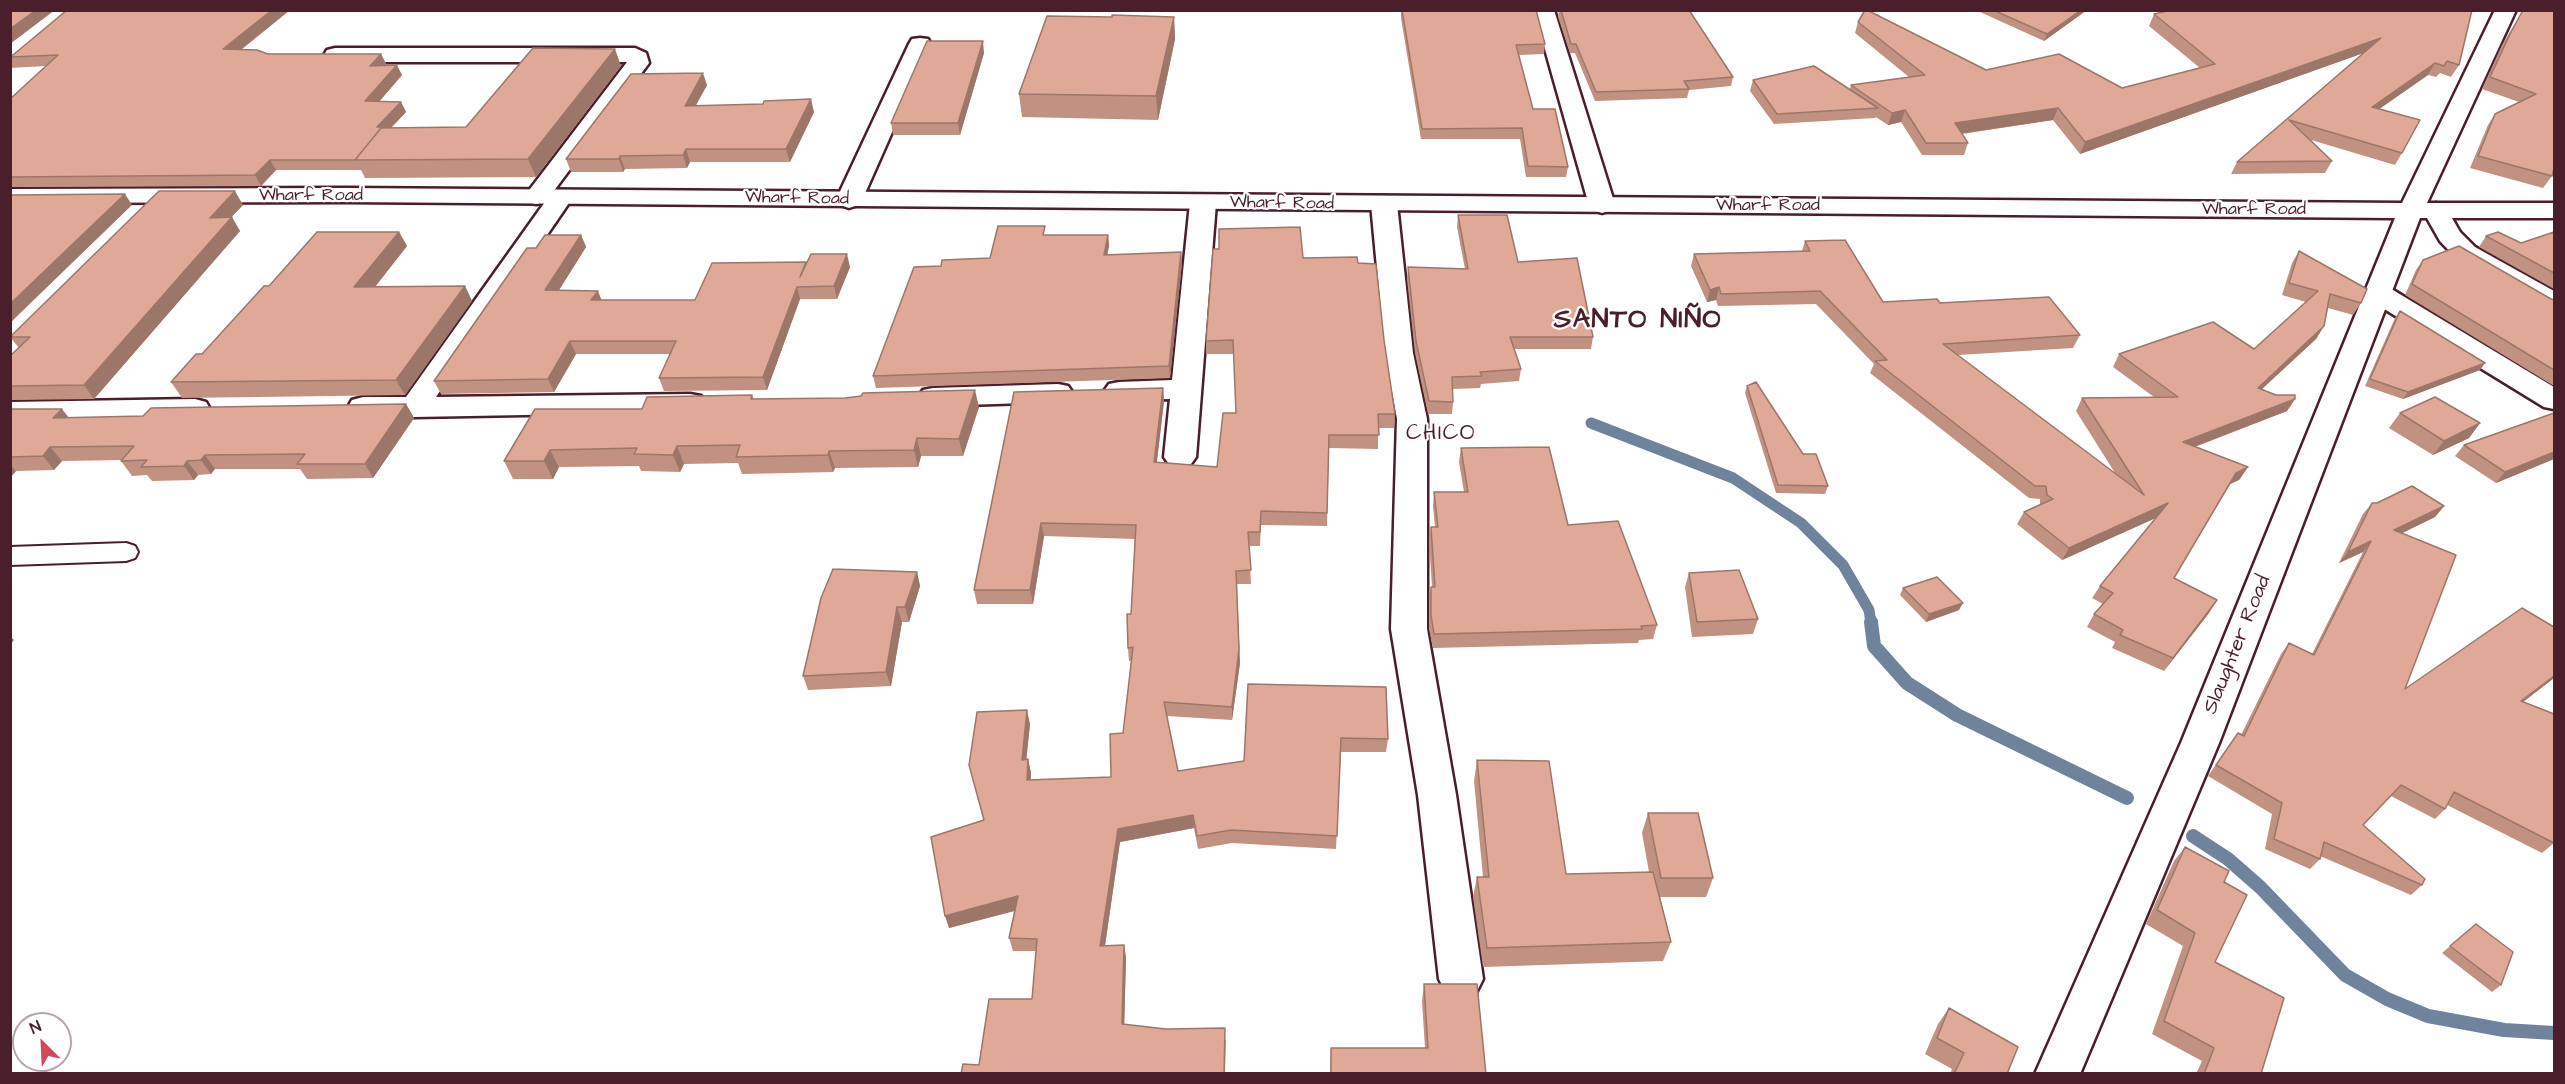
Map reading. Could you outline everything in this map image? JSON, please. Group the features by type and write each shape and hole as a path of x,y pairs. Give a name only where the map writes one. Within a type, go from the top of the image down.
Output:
{"street":[{"path":"1544,10 1602,205"},
{"name":"Slaughter Road","path":"2057,1074 2200,743 2378,292 2423,211 2506,10"},
{"path":"849,200 920,44"},
{"path":"308,55 635,55 638,58 638,63 548,197 414,407"},
{"name":"Wharf Road","path":"10,196 548,197 2423,211 2554,210"},
{"path":"134,220 159,196"},
{"path":"1180,457 1203,203"},
{"path":"1384,204 1399,353 1412,419 1409,629 1439,806 1461,978"},
{"path":"2423,211 2466,253 2554,302"},
{"path":"2378,292 2554,400"},
{"path":"903,398 1186,389"},
{"path":"331,408 713,402"},
{"path":"10,412 224,409"}],"lane":[{"path":"10,556 126,552"}],"building":[{"path":"10,10 36,10 10,29"},
{"path":"67,10 272,10 223,49 257,50 268,54 381,54 370,66 397,65 365,101 401,102 377,127 387,127 381,128 355,160 270,160 255,175 10,177 10,99 58,55 10,57 10,55 13,55"},
{"path":"1402,10 1536,10 1545,44 1516,45 1533,109 1555,109 1568,167 1528,166 1522,128 1422,129"},
{"path":"1561,10 1689,10 1733,77 1684,81 1689,89 1596,92 1576,44 1571,44"},
{"path":"1865,10 1986,70 2059,54 2122,88 2215,64 2154,14 2172,10 2472,10 2459,65 2447,61 2444,66 2435,63 2372,107 2420,120 2402,153 2289,120 2332,161 2237,162 2381,38 2085,142 2058,108 1955,123 1968,143 1926,143 1905,110 1892,113 1851,85 1925,75 1858,22"},
{"path":"1993,10 2081,10 2047,34"},
{"path":"2523,10 2554,10 2554,168 2552,176 2478,156 2495,114 2536,94 2490,77"},
{"path":"1112,15 1174,17 1156,96 1019,94 1047,16 1112,17"},
{"path":"927,41 983,41 958,123 891,123"},
{"path":"533,48 615,49 528,159 355,160 381,128 466,127"},
{"path":"1814,66 1878,108 1777,114 1753,80"},
{"path":"703,73 685,106 763,104 764,101 811,99 786,149 686,149 683,155 620,156 619,159 566,159 631,74"},
{"path":"159,191 235,191 210,218 232,217 84,385 10,386 10,356 30,337 10,337"},
{"path":"125,194 10,304 10,195"},
{"path":"1458,215 1507,215 1518,262 1577,258 1593,337 1510,337 1521,369 1480,372 1482,376 1452,377 1453,402 1429,401 1416,341 1408,267 1468,269"},
{"path":"998,226 1045,226 1043,235 1108,235 1104,255 1181,252 1169,366 873,376 914,267 941,266 942,260 990,258"},
{"path":"1300,227 1303,258 1357,257 1358,263 1376,264 1395,414 1378,414 1379,435 1329,435 1327,513 1261,511 1260,532 1248,532 1251,570 1236,571 1239,649 1232,707 1164,702 1178,771 1244,761 1248,684 1386,687 1388,739 1341,738 1337,836 1231,830 1197,836 1193,815 1118,829 1100,946 1124,945 1122,1024 1166,1029 1225,1028 1224,1074 961,1074 963,1064 979,1065 989,999 1032,999 1037,939 1009,938 1018,896 945,916 931,837 984,820 969,765 977,712 1027,710 1022,760 1028,759 1027,780 1111,777 1110,734 1123,733 1133,647 1128,648 1127,614 1131,614 1136,525 1041,523 1030,590 974,590 1014,392 1163,388 1154,462 1217,467 1223,413 1236,413 1233,340 1206,341 1213,249 1219,249 1219,229"},
{"path":"317,232 399,232 354,287 465,286 396,380 171,382 196,354 202,354 264,286 269,286"},
{"path":"2498,232 2521,243 2554,232 2554,273 2486,236"},
{"path":"545,235 581,235 545,290 598,291 591,300 695,300 712,263 806,262 800,277 811,254 847,254 834,286 797,287 763,377 659,378 676,341 570,341 548,379 434,381 527,248 536,248"},
{"path":"1845,240 1883,302 1937,299 1940,303 2049,297 2080,335 1943,344 2144,495 2082,398 2178,397 2119,354 2213,322 2254,349 2318,291 2289,283 2299,251 2367,289 2361,303 2330,294 2324,326 2258,388 2276,395 2295,395 2295,399 2183,442 2248,467 2236,473 2174,578 2217,600 2173,658 2120,635 2123,630 2094,614 2113,593 2100,586 2168,503 2069,548 2024,512 2053,499 2047,495 2046,486 2035,486 1875,361 1887,360 1820,291 1721,294 1719,287 1710,290 1694,254 1810,251 1805,241"},
{"path":"2459,246 2554,300 2554,370 2412,284 2423,260"},
{"path":"2400,311 2485,363 2408,392 2370,379"},
{"path":"1756,382 1803,454 1816,454 1828,486 1778,485 1747,386"},
{"path":"975,390 959,439 917,438 914,450 829,451 828,455 736,457 740,445 677,446 673,455 634,454 637,448 550,450 544,461 504,461 535,409 642,409 647,397 752,395 751,399 845,398 861,396 863,393"},
{"path":"2435,397 2480,423 2444,441 2400,413"},
{"path":"406,404 365,464 297,464 305,454 205,455 201,460 187,461 184,466 141,467 147,460 121,461 134,446 50,447 43,456 10,457 10,409 62,409 53,418 143,416 151,408"},
{"path":"2554,413 2554,452 2505,472 2464,445"},
{"path":"1549,447 1568,525 1618,521 1657,625 1641,626 1642,629 1434,634 1431,615 1431,587 1435,587 1431,527 1438,527 1434,492 1468,492 1461,448"},
{"path":"2412,486 2444,506 2394,530 2456,555 2405,689 2522,608 2554,627 2554,676 2521,701 2554,714 2554,843 2454,792 2445,809 2401,785 2363,825 2425,879 2422,885 2324,842 2320,859 2274,839 2282,803 2216,765 2238,733 2244,736 2289,643 2314,655 2371,541 2348,552 2372,503 2377,503"},
{"path":"833,569 917,572 905,607 897,607 886,672 803,676 821,598"},
{"path":"1739,570 1758,619 1697,622 1689,573"},
{"path":"1937,577 1963,603 1929,614 1903,588"},
{"path":"1477,760 1549,761 1566,874 1653,872 1671,942 1487,948 1477,877 1489,877"},
{"path":"1648,813 1698,813 1713,878 1661,878"},
{"path":"2185,847 2229,871 2224,882 2247,895 2215,962 2284,998 2261,1074 2204,1074 2214,1048 2164,1021 2195,933 2157,910"},
{"path":"2476,924 2513,952 2501,985 2450,946"},
{"path":"1424,984 1477,984 1486,1074 1331,1074 1331,1048 1428,1048"},
{"path":"1949,1008 2018,1047 2007,1074 1954,1074 1964,1053 1937,1038"}],"waterway":[{"path":"1591,423 1733,478 1801,523 1843,565 1869,610 1871,623"},
{"path":"1871,622 1874,646 1907,683 1957,715 2127,798"},
{"path":"2193,836 2228,859 2260,887 2345,975 2387,999 2428,1016 2504,1030 2554,1033"}],"district":[{"name":"SANTO NIÑO","path":"1638,321"},
{"name":"CHICO","path":"1441,434"}]}
